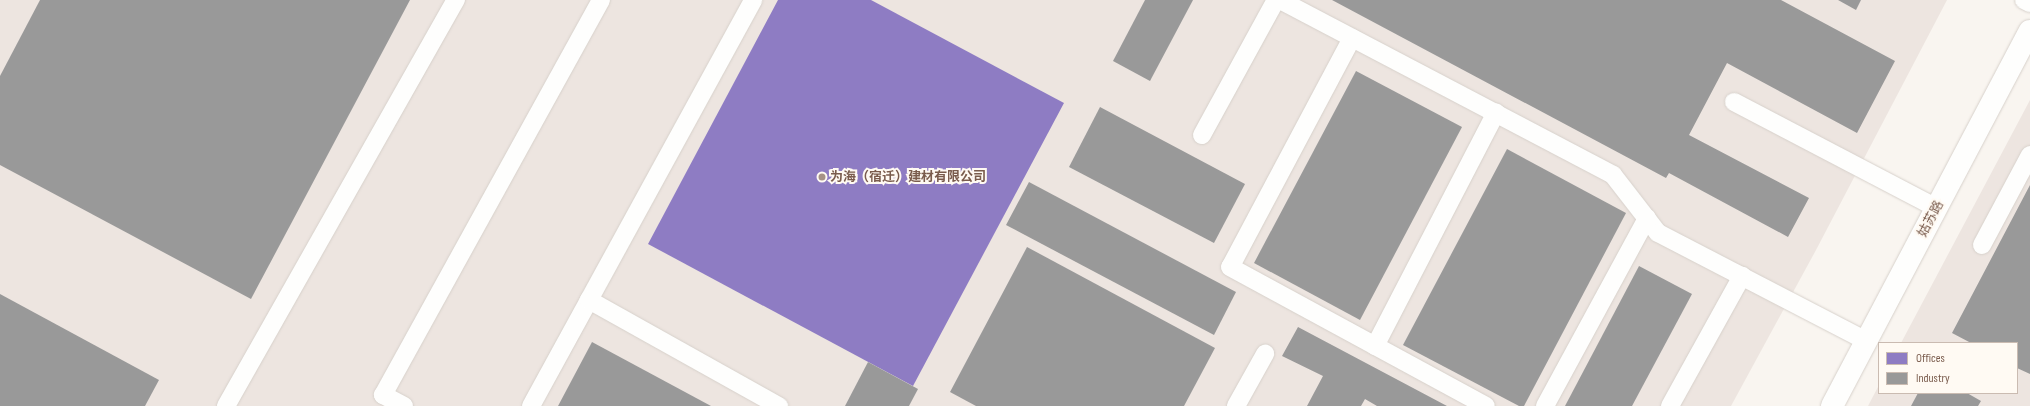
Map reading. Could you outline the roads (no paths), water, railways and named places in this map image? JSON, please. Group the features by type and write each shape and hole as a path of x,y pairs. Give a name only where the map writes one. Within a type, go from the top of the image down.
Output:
{"street":[{"name":"姑苏路","path":"1832,406 2030,31"}],"lane":[{"path":"226,406 456,0"},
{"path":"404,406 383,395 602,0"},
{"path":"531,406 753,0"},
{"path":"1202,135 1276,0"},
{"path":"1280,0 1613,175 1658,232 1866,341"},
{"path":"2024,0 2030,3"},
{"path":"1352,38 1230,267 1486,406"},
{"path":"1734,102 1937,208"},
{"path":"1375,346 1496,113"},
{"path":"1982,245 2030,155"},
{"path":"1545,406 1647,218"},
{"path":"1670,406 1742,276"},
{"path":"589,300 779,406"},
{"path":"1236,406 1265,354"}],"place":[{"name":"为海（宿迁）建材有限公司","path":"822,177"}]}
